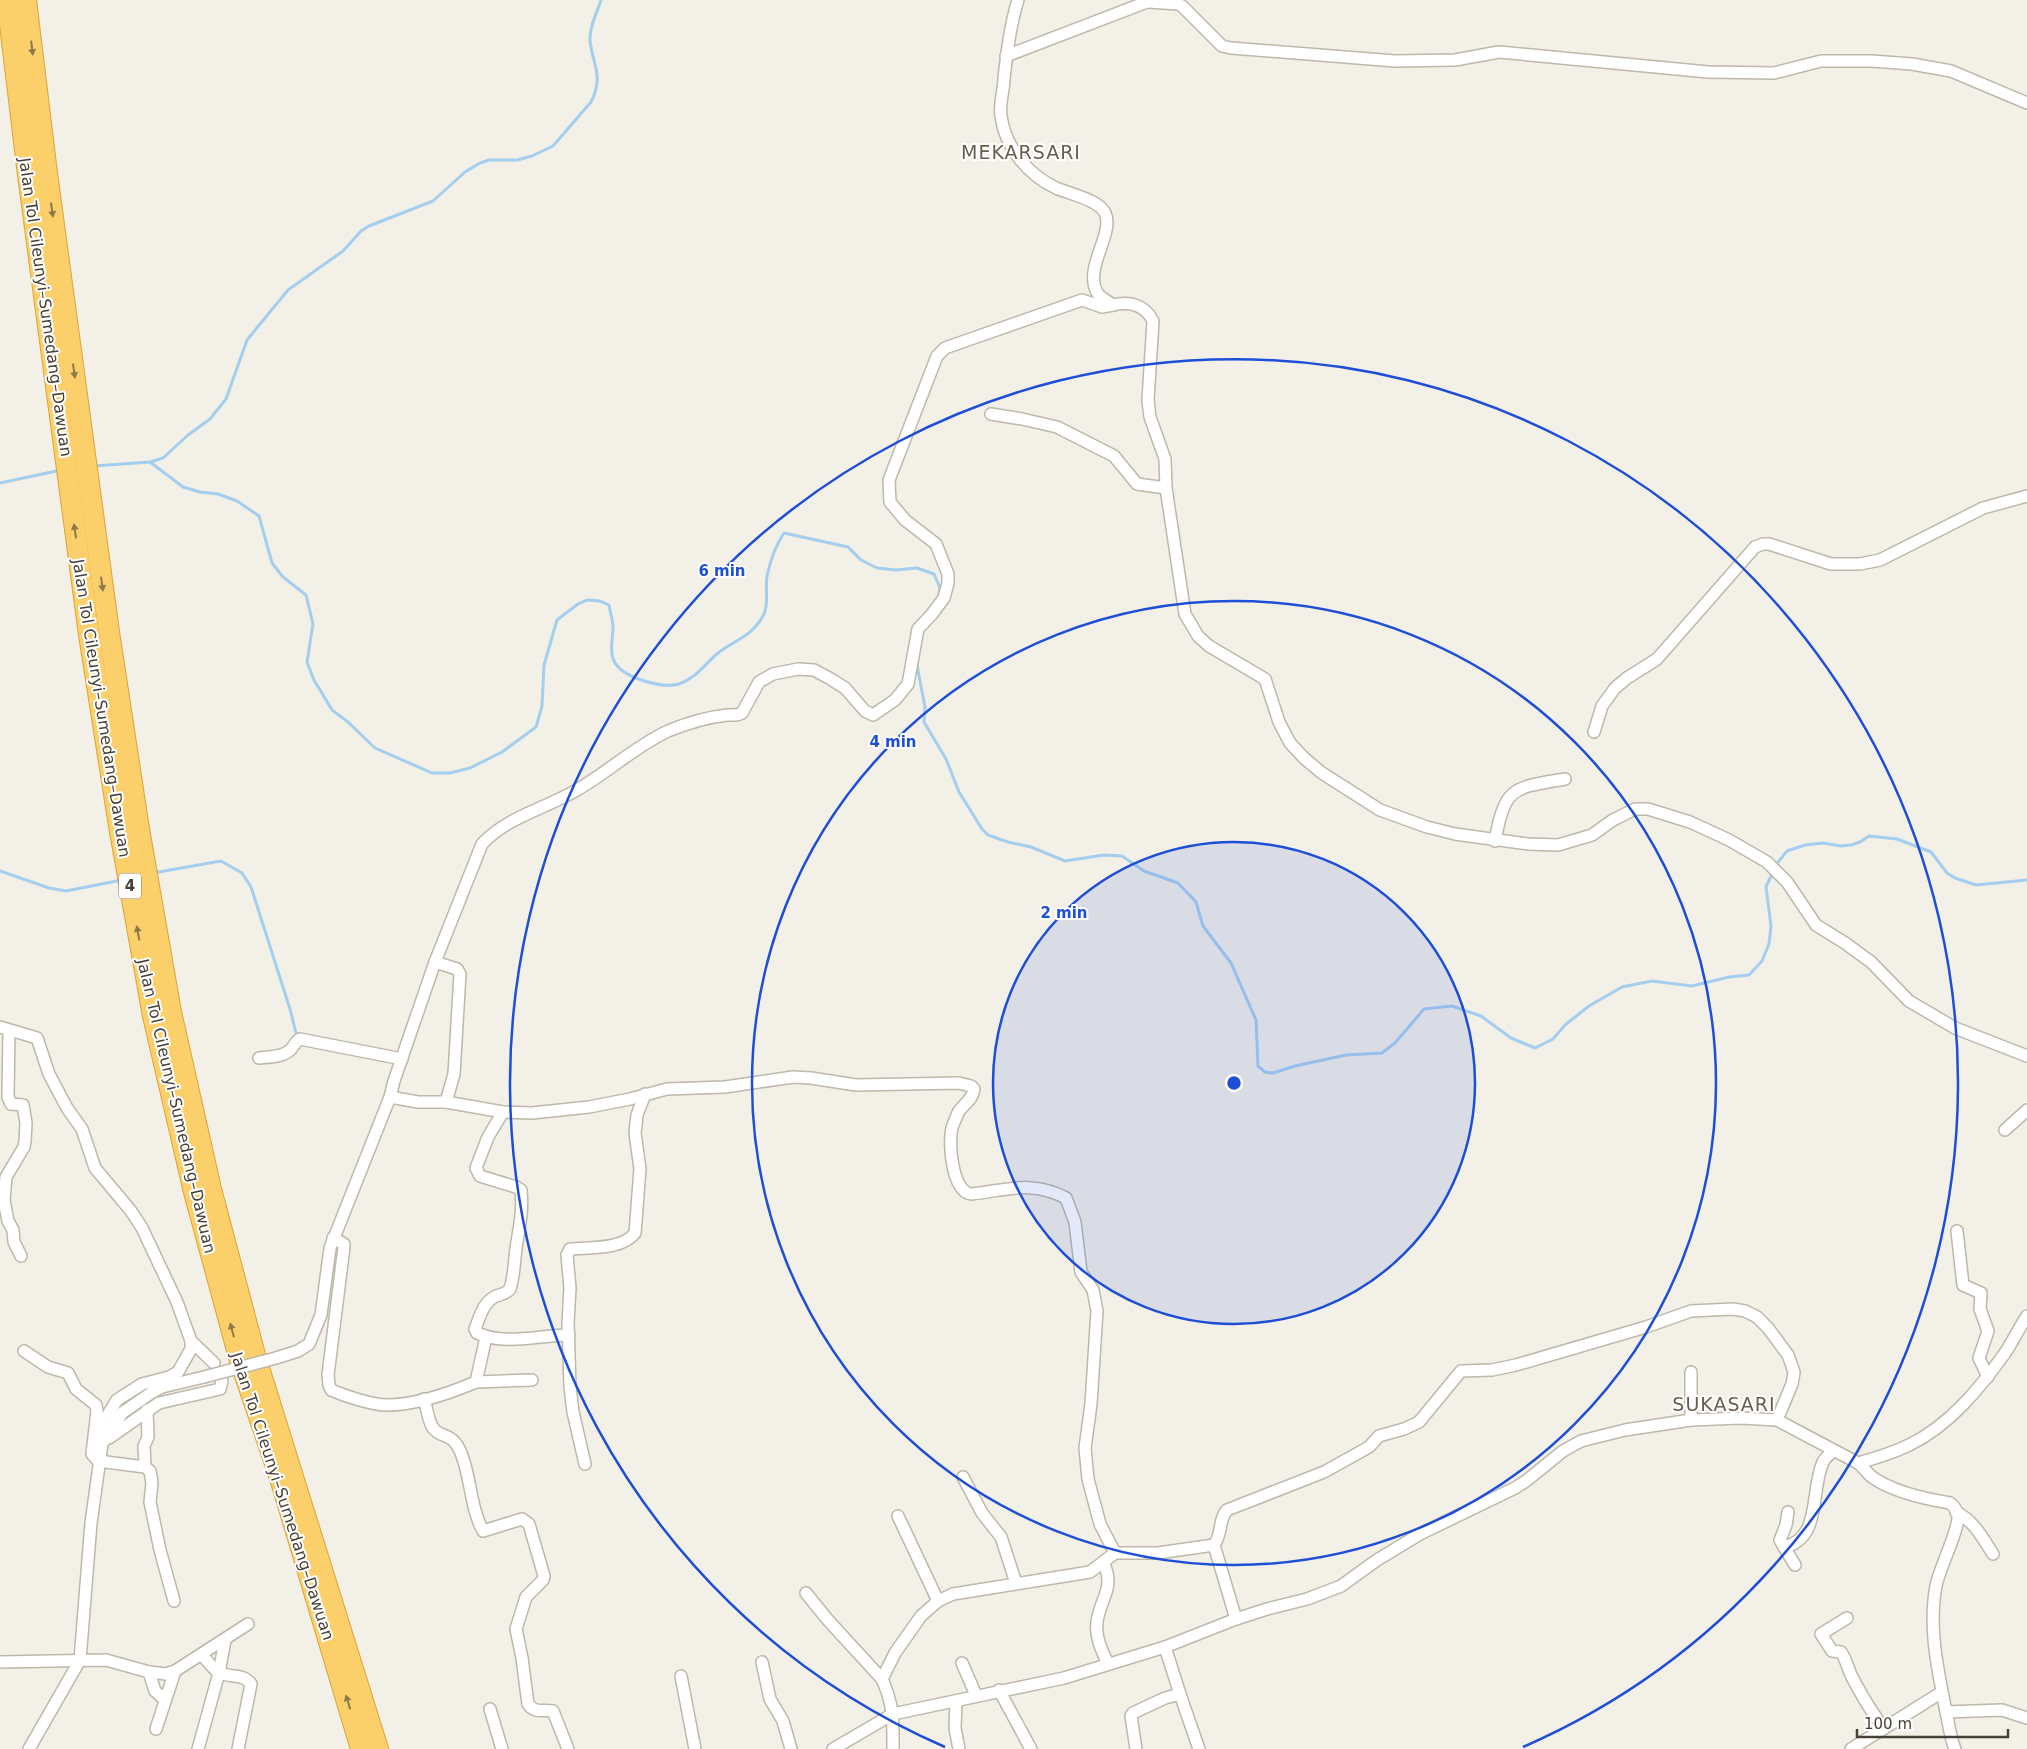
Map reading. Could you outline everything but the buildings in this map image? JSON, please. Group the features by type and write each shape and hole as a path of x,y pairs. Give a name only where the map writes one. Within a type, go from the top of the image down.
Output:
{"highway":[{"name":"Jalan Tol Cileunyi–Sumedang–Dawuan","path":"6,0 89,635 120,832 153,1016 194,1192 240,1361 280,1478 361,1749"},
{"name":"Jalan Tol Cileunyi–Sumedang–Dawuan","path":"26,0 47,173 109,632 139,829 171,1012 211,1189 255,1355 378,1749"}],"street":[{"path":"1018,0 1006,56 1000,114 1004,130 1014,151 1029,171 1046,183 1089,200 1102,208 1107,216 1107,229 1098,252 1094,280 1099,294 1113,305"},
{"path":"1006,56 1151,1 1182,6 1222,46 1231,48 1395,61 1455,60 1499,52 1718,72 1774,73 1821,61 1872,61 1912,64 1951,71 2027,103"},
{"path":"102,1444 122,1413 162,1387 276,1358 298,1351 309,1344 321,1315 330,1248 390,1097 435,962 482,844 491,834 506,823 576,791 621,759 669,731 728,715 737,716 742,713 759,682 773,674 798,668 814,670 844,688 865,711 873,715 883,710 895,700 908,684 918,629 944,598 948,574 936,544 905,520 890,502 889,480 937,356 945,348 1082,300 1102,307 1124,303 1142,307 1149,312 1153,321 1148,400 1150,417 1165,459 1166,488 1185,614 1198,636 1209,646 1265,679 1279,722 1290,743 1304,758 1337,784 1380,810 1427,828 1495,841 1558,845 1592,834 1613,820 1635,809 1648,809 1690,822 1730,840 1767,862 1787,882 1816,925 1871,962 1909,1001 1954,1028 2027,1056"},
{"path":"991,414 1022,418 1057,427 1114,456 1137,484 1166,488"},
{"path":"1594,732 1602,706 1616,688 1627,678 1657,659 1755,547 1768,544 1831,564 1860,564 1880,560 1983,508 2027,496"},
{"path":"1495,841 1500,811 1513,792 1527,785 1565,779"},
{"path":"435,962 457,969 460,974 455,1065 446,1102"},
{"path":"21,1256 14,1242 13,1230 8,1221 4,1200 6,1177 24,1147 26,1123 23,1105 11,1104 8,1097 5,1029 37,1038 49,1074 67,1108 82,1129 95,1168 132,1211 142,1228 177,1302 191,1341 191,1349 178,1372 170,1377 150,1381 132,1388 117,1400 104,1421 90,1532 80,1660 29,1749"},
{"path":"259,1058 290,1051 296,1041 300,1039 402,1058"},
{"path":"390,1097 418,1102 446,1102 504,1112 532,1113 589,1107 667,1089 725,1088 793,1077 856,1085 959,1083 971,1086 974,1089 974,1096 958,1112 950,1144 956,1180 961,1189 967,1194 972,1194 1019,1186 1059,1194 1066,1198 1070,1204 1075,1222 1081,1272 1093,1290 1097,1311 1091,1404 1084,1448 1088,1479 1100,1524 1114,1553"},
{"path":"585,1464 573,1412 570,1380 570,1335 568,1323 570,1288 567,1255 570,1249 620,1243 630,1239 635,1233 640,1169 635,1133 638,1115 645,1094"},
{"path":"2005,1130 2027,1110"},
{"path":"504,1112 488,1137 476,1168 480,1176 521,1190 523,1205 515,1266 510,1289 508,1292 489,1301 483,1308 475,1329 477,1334 486,1337 519,1340 570,1335"},
{"path":"1957,1231 1964,1285 1980,1293 1980,1309 1988,1331 1979,1358 1988,1376"},
{"path":"334,1238 344,1244 328,1375 329,1385 332,1390 340,1394 387,1405 424,1399 451,1392 476,1382 532,1380"},
{"path":"324,1294 337,1295"},
{"path":"882,1679 895,1653 920,1616 938,1601 962,1591 1090,1572 1114,1553 1158,1552 1214,1545 1219,1538 1222,1516 1227,1510 1324,1472 1369,1448 1379,1436 1404,1429 1419,1422 1461,1371 1492,1370 1516,1365 1646,1327 1691,1311 1721,1308 1745,1311 1757,1317 1768,1328 1788,1355 1794,1372 1792,1384 1777,1420"},
{"path":"1858,1463 1909,1445 1931,1432 1955,1412 1988,1376 2027,1316"},
{"path":"476,1382 486,1337"},
{"path":"191,1341 214,1363"},
{"path":"24,1351 48,1367 68,1373 76,1389 96,1405 98,1411 92,1454 98,1461 145,1467 150,1471 152,1483 150,1502 160,1550 174,1601"},
{"path":"1691,1372 1691,1420"},
{"path":"102,1444 159,1403 220,1389 222,1380"},
{"path":"424,1399 432,1427 438,1433 448,1435 454,1440 461,1453 483,1531 522,1519 529,1524 544,1576 543,1580 526,1597 516,1629 528,1704 532,1709 538,1711 553,1711 568,1749"},
{"path":"145,1467 144,1446 148,1434 147,1410"},
{"path":"833,1749 893,1714 1064,1678 1165,1647 1236,1619 1307,1599 1341,1586 1377,1560 1420,1534 1515,1488 1563,1451 1581,1441 1624,1430 1691,1420 1740,1418 1777,1420 1858,1463 1872,1476 1885,1484 1910,1494 1950,1503 1956,1512 1958,1516 1955,1529 1937,1578 1932,1622 1942,1692 1955,1749"},
{"path":"1784,1548 1796,1542 1808,1532 1823,1461 1833,1451"},
{"path":"962,1477 982,1513 1001,1537 1016,1583"},
{"path":"1788,1512 1780,1540 1795,1565"},
{"path":"1956,1512 1966,1517 1975,1525 1993,1554"},
{"path":"898,1516 938,1601"},
{"path":"1214,1545 1236,1619"},
{"path":"1104,1562 1109,1574 1108,1587 1097,1623 1100,1647 1108,1664"},
{"path":"806,1593 882,1679 890,1697 893,1714 893,1749"},
{"path":"1847,1618 1821,1634 1832,1651 1840,1652 1844,1656 1868,1708 1884,1728"},
{"path":"0,1662 106,1660 150,1672 166,1674 175,1671 202,1655 248,1624"},
{"path":"198,1749 219,1673 224,1640"},
{"path":"1165,1647 1199,1749"},
{"path":"202,1655 219,1673 248,1680 251,1684 238,1749"},
{"path":"762,1662 770,1699 783,1721 791,1749"},
{"path":"962,1663 976,1695"},
{"path":"156,1729 175,1671"},
{"path":"150,1672 154,1691 165,1700"},
{"path":"681,1676 695,1749"},
{"path":"1000,1690 1031,1749"},
{"path":"1851,1749 1942,1692"},
{"path":"1136,1749 1131,1716 1133,1712 1165,1698 1180,1694"},
{"path":"956,1701 955,1728 959,1749"},
{"path":"490,1709 502,1749"},
{"path":"1946,1712 2002,1710 2027,1718"}],"waterway":[{"path":"94,466 150,462 163,458 188,435 210,419 226,399 247,340 288,290 343,251 361,231 369,226 433,201 465,172 480,163 489,160 517,160 532,156 553,146 591,102 595,93 597,78 590,36 601,0"},
{"path":"150,462 183,487 200,492 218,494 237,501 259,516 272,563 283,577 306,595 313,624 307,662 314,680 332,710 348,722 375,748 432,773 450,773 470,768 502,752 536,727 542,706 544,665 557,620 578,604 587,600 600,601 609,605 613,624 612,653 618,667 644,681 672,685 679,684 690,678 718,653 749,633 759,622 764,614 767,600 767,576 770,565 784,533 848,547 861,560 877,568 896,570 917,568 934,574 940,588 938,598"},
{"path":"0,483 61,470"},
{"path":"916,660 925,707 924,722 946,759 959,792 982,829 988,835 1031,847 1065,861 1104,855 1122,856 1144,871 1178,883 1196,902 1203,926 1231,963 1256,1020 1258,1066 1265,1072 1273,1073 1295,1066 1346,1055 1382,1053 1395,1043 1424,1009 1452,1006 1481,1016 1511,1038 1535,1048 1553,1039 1565,1025 1589,1006 1622,987 1652,981 1692,986 1729,977 1749,975 1762,961 1769,944 1771,926 1766,887 1773,872"},
{"path":"1775,866 1787,851 1805,845 1823,843 1841,846 1851,845 1869,836 1897,839 1931,852 1947,873 1955,878 1976,885 2027,880"},
{"path":"153,873 221,861 242,873 251,887 290,1009 297,1037"},
{"path":"0,871 49,888 66,891 122,880"}],"district":[{"name":"MEKARSARI","path":"1021,152"},
{"name":"SUKASARI","path":"1724,1404"}]}
